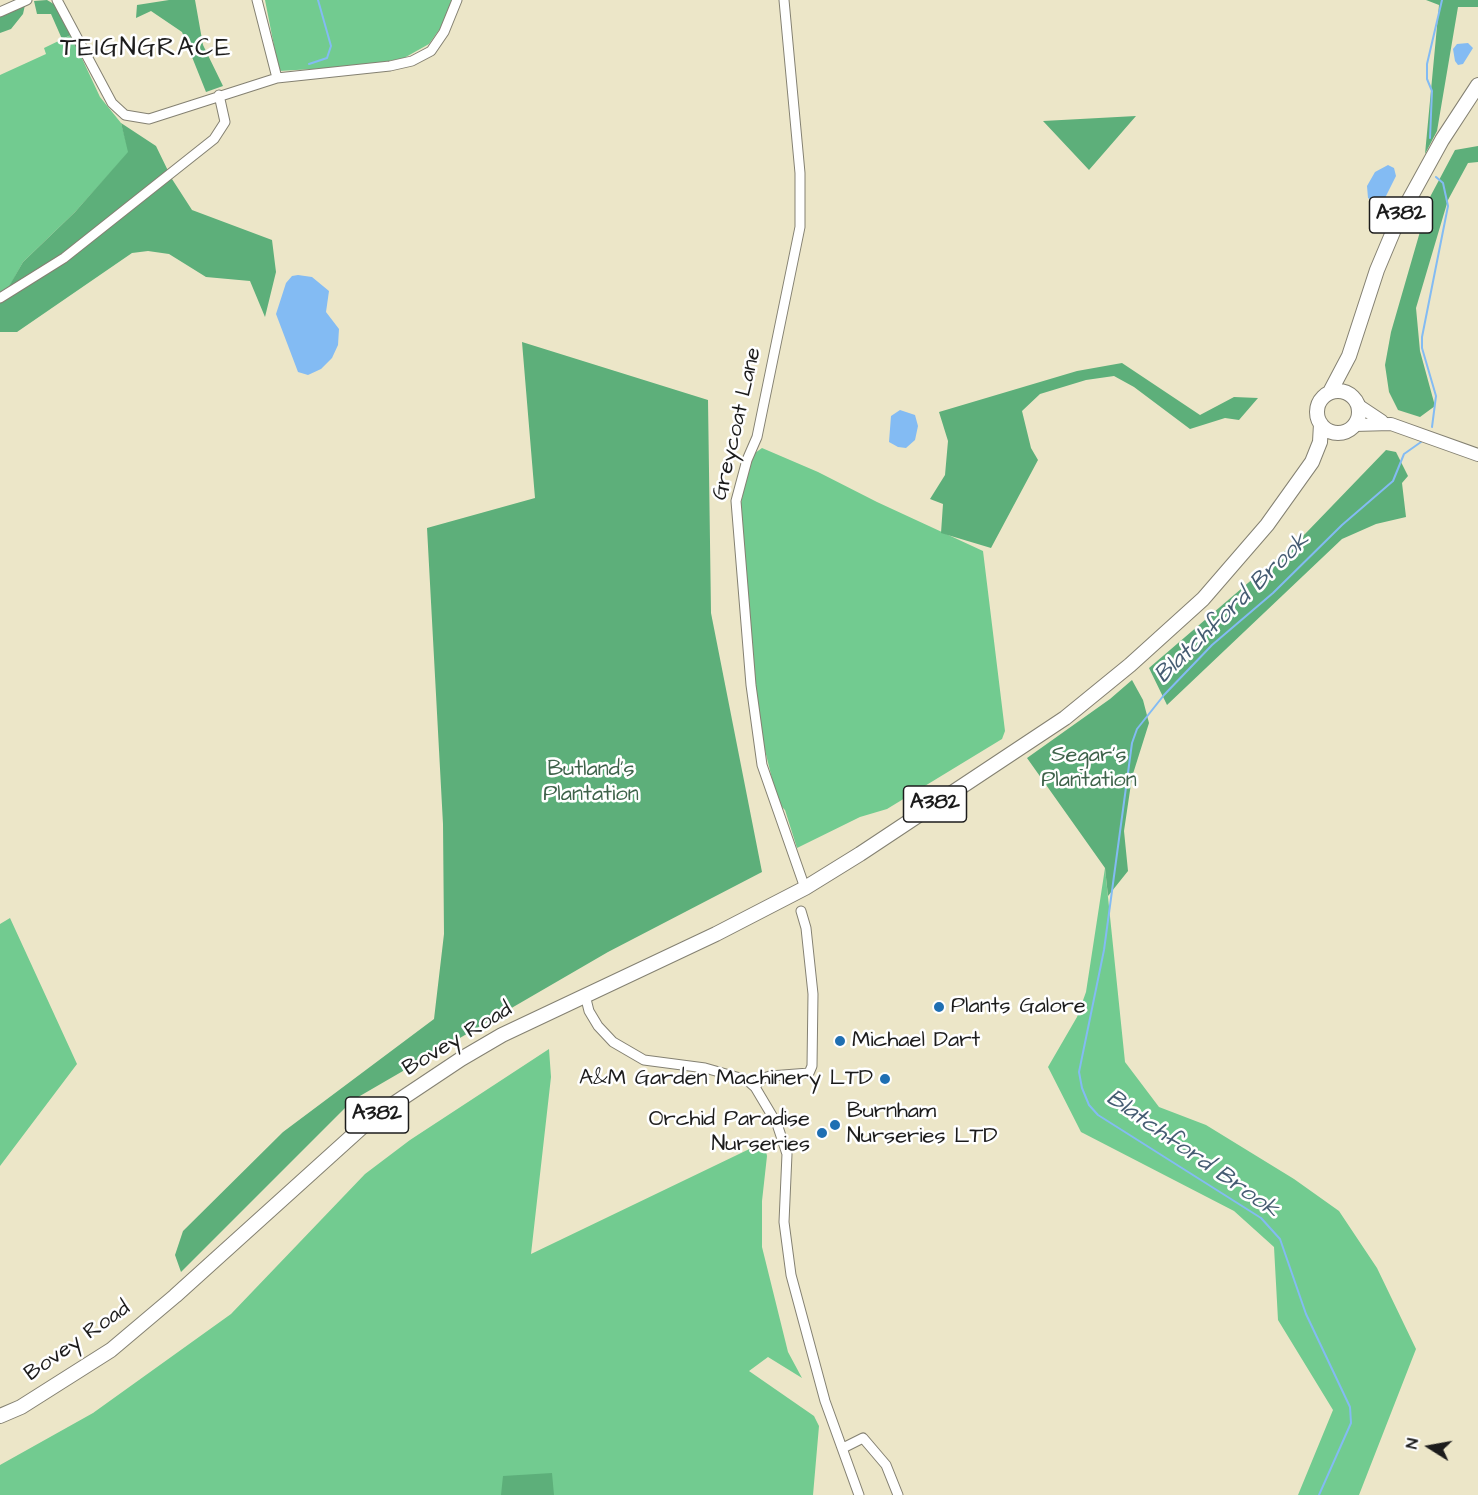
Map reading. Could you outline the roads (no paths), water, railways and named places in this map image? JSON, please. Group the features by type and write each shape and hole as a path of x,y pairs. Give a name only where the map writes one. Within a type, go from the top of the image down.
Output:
{"main road":[{"name":"A382","path":"1330,392 1349,356 1377,270 1398,220 1442,140 1478,86"},
{"name":"A382","path":"1349,356 1354,400"},
{"path":"1342,391 1354,400 1359,412 1354,425 1341,433 1330,432 1321,424 1316,410 1322,397 1330,392 1342,391"},
{"name":"A382","path":"805,888 873,846 1065,718 1130,665 1203,599 1267,525 1312,462 1320,442 1321,424"},
{"name":"A382","path":"1312,462 1319,459 1341,433"},
{"name":"Bovey Road","path":"0,1416 21,1407 111,1350 176,1296 371,1119 502,1035 716,934 805,888"}],"street":[{"path":"0,12 27,0"},
{"path":"57,0 68,15 105,92 125,115 149,119 277,78 390,66 412,61 431,51 444,32 457,0"},
{"path":"257,0 277,78"},
{"name":"Greycoat Lane","path":"784,0 800,173 800,212 793,266 757,437 747,460 736,501 751,685 762,765 805,888"},
{"path":"0,298 64,258 214,139 225,122 219,95"},
{"path":"1354,400 1383,422 1478,455"},
{"path":"1354,425 1383,422"},
{"path":"755,1086 761,1079 770,1076 809,1073 812,1066 813,994 806,928 801,911"},
{"path":"585,995 589,1011 605,1034 613,1042 644,1060 705,1068 747,1080 755,1086 784,1141 788,1171 784,1222 791,1275 825,1401 860,1495"},
{"path":"843,1448 863,1438 886,1465 898,1495"}],"water":[{"path":"1468,43 1473,48 1463,64 1458,65 1453,49 1457,44"},
{"path":"1388,165 1394,168 1396,176 1384,200 1376,203 1368,198 1367,186 1375,172"},
{"path":"292,276 312,277 329,291 326,312 339,329 338,345 332,358 321,369 308,375 298,372 276,314 286,283"},
{"path":"900,410 915,415 918,426 915,440 906,448 889,442 891,416"}],"waterway":[{"path":"309,64 327,58 331,46 318,0"},
{"name":"Blatchford Brook","path":"1430,138 1432,91 1427,79 1427,64 1442,0"},
{"name":"Blatchford Brook","path":"1432,427 1436,396 1422,348 1422,337 1448,206 1443,183 1436,177"},
{"name":"Blatchford Brook","path":"1319,1495 1351,1423 1350,1407 1306,1314 1280,1239 1261,1218 1098,1115 1089,1105 1079,1072 1104,950 1132,743 1137,729 1164,695 1212,645 1273,593 1342,525 1393,481 1404,454 1421,442"}],"place":[{"name":"Plants Galore","path":"939,1007"},
{"name":"Michael Dart","path":"840,1041"},
{"name":"A&M Garden Machinery LTD","path":"885,1079"},
{"name":"Burnham Nurseries LTD","path":"835,1125"},
{"name":"Orchid Paradise Nurseries","path":"822,1133"}],"district":[{"name":"TEIGNGRACE","path":"146,50"}],"park label":[{"name":"Segar's Plantation","path":"1089,768"},
{"name":"Butland's Plantation","path":"591,782"}]}
